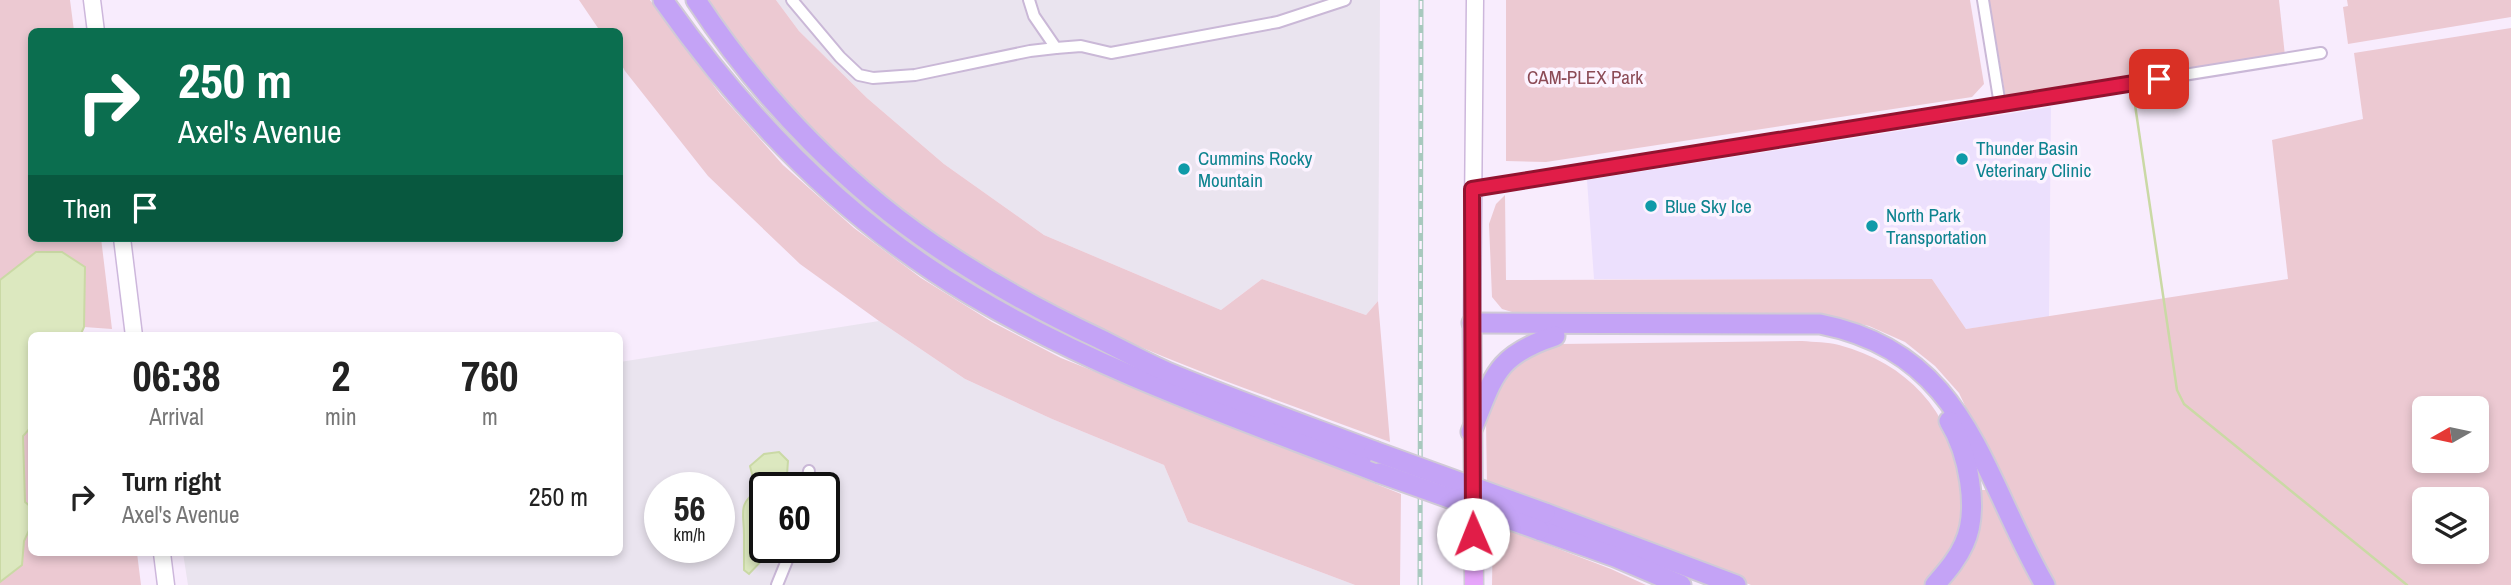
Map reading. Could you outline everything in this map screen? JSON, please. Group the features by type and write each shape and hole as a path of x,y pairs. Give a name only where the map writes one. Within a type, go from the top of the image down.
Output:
{"highway":[{"path":"663,0 730,90 802,167 847,208 970,295 1052,338 1156,386 1378,472 1542,522"},
{"path":"696,0 751,74 804,135 861,187 950,256 1057,319 1165,371 1374,451 1542,522 1619,550 1733,585"},
{"path":"1472,329 1820,324 1879,342 1904,356 1950,402 1971,437 2025,552 2045,585"},
{"path":"1472,329 1555,336 1788,334 1819,336 1871,350 1896,364 1940,405 1953,427 1963,453 1970,482 1971,510 1965,542 1935,585"},
{"path":"1471,432 1493,377 1509,357 1530,344 1555,336"},
{"path":"1619,550 1665,585"},
{"path":"1619,550 1681,585"}],"main road":[{"path":"92,0 96,28"},
{"path":"1474,585 1471,432 1475,0"},
{"path":"122,242 134,332"},
{"path":"162,556 166,585"}],"street":[{"path":"792,0 840,57 859,75 873,78 915,75 1056,48 1081,46 1111,53 1278,22 1345,0"},
{"path":"1029,0 1034,16 1056,48"},
{"path":"1983,0 2000,105"},
{"path":"1472,189 2320,53"},
{"path":"776,585 786,563"}],"shaded area":[{"path":"776,0 1380,0 1378,301 1366,315 1262,279 1221,310 1044,235 944,164 867,98 799,31"},
{"path":"2051,107 2049,317 1966,329 1932,279 1594,279 1587,180"},
{"path":"36,252 62,252 85,267 82,332 28,332 28,430 23,436 28,532 24,541 22,565 0,582 0,280"},
{"path":"879,321 965,379 1052,419 1164,465 1188,522 1355,585 188,585 183,556 623,556 623,362"},
{"path":"779,452 788,461 787,472 752,472 750,466 764,454"},
{"path":"749,498 749,563 759,563 749,574 744,570 743,509"}],"green space":[{"path":"0,0 70,0 74,28 28,28 28,242 101,242 112,329 84,327 85,267 36,252 0,280"},
{"path":"579,0 650,0 720,94 783,165 854,228 921,278 992,322 1061,358 1401,494 1400,585 1355,585 1188,522 1164,465 1052,419 965,379 879,321 800,264 708,176 625,71 623,28 598,28"},
{"path":"708,0 776,0 799,31 867,98 944,164 1044,235 1221,310 1262,279 1366,315 1378,301 1390,442 1222,380 1097,328 1006,281 956,250 908,215 820,136 779,93"},
{"name":"CAM-PLEX Park","path":"1506,0 1970,0 1984,84 1972,97 1546,162 1506,161"},
{"path":"1989,0 2279,0 2285,56 2011,99 2005,94"},
{"path":"2347,0 2511,0 2511,17 2348,44 2343,7 2348,6"},
{"path":"2511,28 2511,585 2054,585 2031,544 1959,393 1935,366 1905,342 1869,326 1825,316 1522,315 1502,309 1492,297 1489,224 1496,204 1505,195 1506,280 1932,279 1966,329 2288,279 2272,140 2363,119 2354,53"},
{"path":"1802,341 1839,345 1885,364 1905,377 1922,393 1947,432 1956,454 1961,479 1963,526 1953,552 1926,585 1751,585 1487,484 1486,418 1501,376 1535,348 1561,344"},
{"path":"28,430 28,504 25,502 23,436"},
{"path":"1980,490 1990,490 2039,585 1940,585"},
{"path":"1493,524 1611,569 1646,585 1492,585"},
{"path":"28,532 28,556 137,556 141,585 0,585 0,582 22,565 24,541"}],"waterway":[{"path":"2134,98 2177,390 2184,404 2407,585"}],"railway":[{"path":"1420,585 1421,0"}],"place":[{"name":"Thunder Basin Veterinary Clinic","path":"1962,159"},
{"name":"Cummins Rocky Mountain","path":"1184,169"},
{"name":"Blue Sky Ice","path":"1651,206"},
{"name":"North Park Transportation","path":"1872,226"}],"route":[{"path":"1473,534 1472,189 2159,79"}]}
